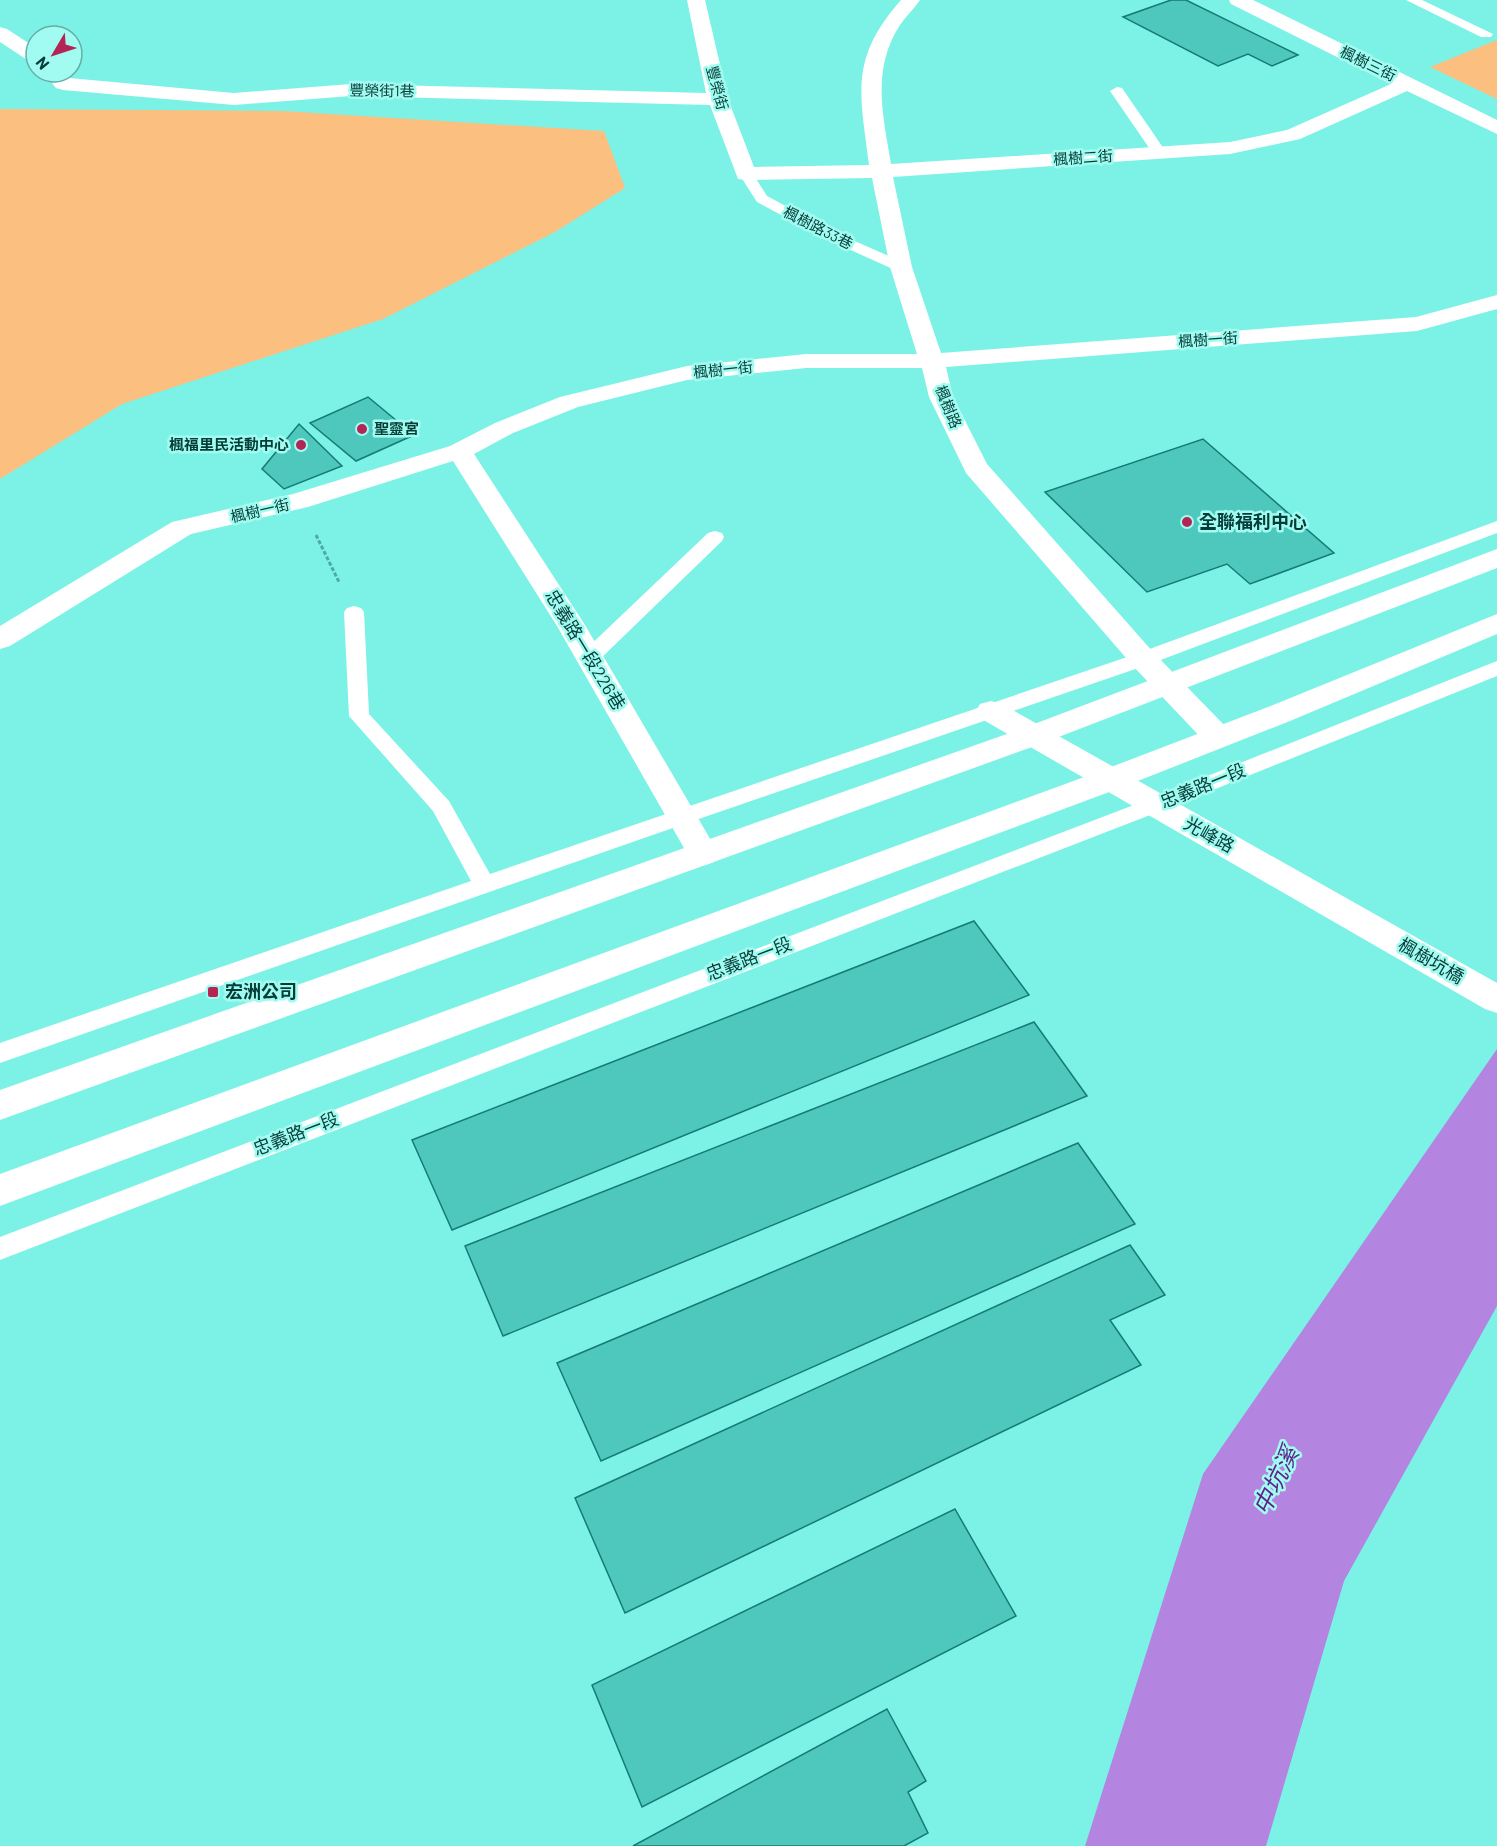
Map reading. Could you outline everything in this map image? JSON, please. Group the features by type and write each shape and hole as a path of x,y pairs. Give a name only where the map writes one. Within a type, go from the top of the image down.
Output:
{"street":[{"name":"豐榮街","path":"696,0 718,99 746,174"},
{"name":"楓樹路","path":"911,0 892,22 876,52 870,92 881,171 901,267 932,361 941,397 975,467 1143,659 1218,737"},
{"name":"楓樹三街","path":"1238,0 1497,128"},
{"path":"0,33 24,49"},
{"name":"豐榮街1巷","path":"63,84 234,99 351,90 718,99"},
{"name":"楓樹二街","path":"746,174 881,171 1230,148 1293,135 1407,84"},
{"name":"楓樹一街","path":"0,639 182,528 299,501 459,451 504,428 569,402 687,373 806,361 932,361 1417,324 1497,302"},
{"name":"忠義路一段226巷","path":"459,451 590,657 703,854"},
{"path":"0,1105 1032,736 1165,683 1497,558"},
{"path":"0,1190 1109,780 1279,714 1497,623"},
{"name":"光峰路","path":"991,711 1364,923"},
{"name":"楓樹坑橋","path":"1364,923 1497,999"}],"lane":[{"path":"1412,0 1486,34"},
{"path":"1117,91 1159,152"},
{"name":"楓樹路33巷","path":"746,174 762,199 829,236 901,267"},
{"path":"0,1053 484,884 1143,659 1497,527"},
{"path":"590,657 716,537"},
{"path":"354,612 359,716 441,806 484,884"},
{"name":"忠義路一段","path":"0,1249 969,874 1155,805 1497,668"}],"path":[{"path":"299,501 354,612"}],"shaded area":[{"path":"1497,40 1497,99 1430,67"},
{"path":"0,109 283,111 604,131 625,188 555,232 383,319 122,404 0,479"}],"water":[{"name":"中坑溪","path":"1497,1049 1497,1306 1344,1581 1266,1846 1085,1846 1203,1474"}],"building":[{"path":"1171,0 1186,0 1298,55 1272,66 1248,54 1218,66 1123,17"},
{"name":"聖靈宮","path":"368,397 414,435 356,461 310,423"},
{"name":"楓福里民活動中心","path":"299,424 342,466 284,489 262,469"},
{"name":"全聯福利中心","path":"1203,439 1334,553 1250,584 1227,564 1147,592 1045,492"},
{"path":"974,921 1029,995 452,1230 412,1140"},
{"path":"1034,1022 1087,1096 503,1336 465,1246"},
{"path":"1078,1143 1135,1224 601,1461 557,1363"},
{"path":"1130,1245 1165,1295 1110,1320 1141,1365 625,1613 575,1498"},
{"path":"955,1509 1016,1616 642,1807 592,1685"},
{"path":"887,1709 926,1781 908,1792 928,1833 904,1846 633,1846"}],"place":[{"name":"聖靈宮","path":"362,429"},
{"name":"楓福里民活動中心","path":"301,445"},
{"name":"全聯福利中心","path":"1187,522"},
{"name":"宏洲公司","path":"213,992"}]}
